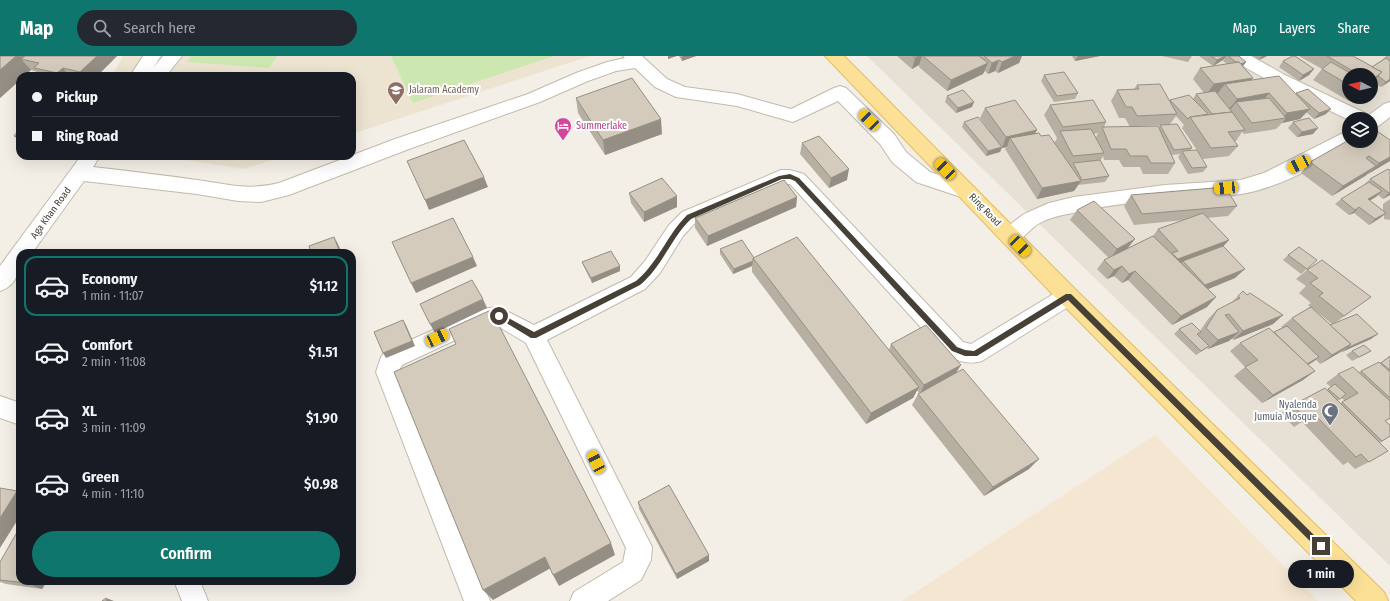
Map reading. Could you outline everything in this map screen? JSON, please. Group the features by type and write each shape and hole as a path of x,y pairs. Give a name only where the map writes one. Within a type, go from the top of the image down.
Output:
{"main road":[{"name":"Ring Road","path":"834,56 1068,296 1375,601"}],"street":[{"path":"142,72 152,56"},
{"path":"159,72 173,56"},
{"path":"1238,56 1292,85 1348,112"},
{"path":"80,172 238,194 261,195 282,190 402,144 534,98 582,77 635,59 661,83 682,93 737,100 793,116 840,92 887,139 899,157 923,177 968,192"},
{"path":"1378,117 1390,108"},
{"path":"1378,126 1390,131"},
{"path":"1010,236 1031,219 1049,211 1074,205 1165,192 1241,187 1270,179 1342,141"},
{"name":"Aga Khan Road","path":"25,249 88,160"},
{"path":"534,336 638,283 648,274 680,226 689,217 781,177 797,179 955,349 965,353 974,354 1068,296"},
{"name":"Aga Khan Road","path":"0,282 16,261"},
{"path":"477,601 387,372 389,364 394,358 480,318 490,316 499,316 534,336 638,546 638,560 632,571 583,601"},
{"path":"0,407 16,413"},
{"path":"189,585 195,601"}],"shaded area":[{"name":"Jalaram Academy","path":"123,56 590,56 356,133 356,72 114,72"},
{"path":"867,56 1390,56 1390,566"},
{"path":"187,160 272,160 244,169"},
{"path":"1155,435 1318,601 902,601"}],"green space":[{"path":"191,56 277,56 269,68 187,62"},
{"path":"391,56 554,56 413,103"}],"building":[{"path":"0,56 16,56 0,70"},
{"path":"25,56 97,56 80,72 63,68 58,72 52,72 34,68 39,63 21,59"},
{"path":"923,56 979,56 988,63 951,80"},
{"path":"984,56 1015,56 1002,62 999,60 992,63"},
{"path":"1211,56 1225,56 1217,60"},
{"path":"1228,56 1239,56 1246,62 1240,64"},
{"path":"1293,56 1314,69 1303,75 1283,61"},
{"path":"1327,56 1353,56 1375,68 1348,68"},
{"path":"1386,58 1390,61 1390,79 1386,82 1378,76 1382,72 1378,70 1378,68 1372,67"},
{"path":"1239,62 1253,78 1214,84 1200,68"},
{"path":"1331,62 1342,68 1342,81 1322,69"},
{"path":"1378,70 1382,72 1378,75"},
{"path":"1064,72 1078,93 1057,96 1044,75"},
{"path":"1279,76 1310,109 1287,113 1269,93 1237,99 1225,84"},
{"path":"632,78 661,119 603,140 576,98"},
{"path":"1160,84 1177,114 1137,116 1132,107 1126,107 1117,90 1139,89 1137,85"},
{"path":"1308,89 1331,109 1319,113 1296,93"},
{"path":"963,90 974,102 958,108 947,96"},
{"path":"1215,91 1232,112 1212,114 1196,94"},
{"path":"1189,95 1208,114 1190,117 1188,119 1170,100"},
{"path":"1269,98 1286,118 1252,123 1236,102"},
{"path":"1015,100 1037,130 1006,137 985,108"},
{"path":"1093,100 1106,122 1063,127 1050,105"},
{"path":"1232,112 1245,130 1228,132 1238,146 1211,148 1190,117"},
{"path":"978,117 1002,147 988,151 964,122"},
{"path":"1309,118 1318,128 1302,132 1293,122"},
{"path":"1177,124 1192,148 1174,150 1160,125"},
{"path":"1158,126 1175,163 1151,163 1147,156 1130,156 1126,149 1111,149 1102,127"},
{"path":"1091,129 1104,153 1073,156 1060,131"},
{"path":"1378,132 1390,140 1390,157 1379,163 1369,156 1366,158 1376,166 1343,186 1310,162 1342,144 1342,148 1378,148"},
{"path":"1039,133 1041,136 1049,135 1081,181 1042,188 1010,138"},
{"path":"819,136 849,169 831,178 802,143"},
{"path":"464,140 484,177 425,200 407,161"},
{"path":"1197,150 1207,167 1192,168 1182,151"},
{"path":"1100,160 1109,176 1082,180 1073,163"},
{"path":"1388,169 1390,171 1390,193 1370,179"},
{"path":"662,178 677,196 644,212 629,193"},
{"path":"784,180 797,197 708,236 695,218"},
{"path":"1369,182 1382,191 1368,199 1386,213 1375,219 1359,207 1355,210 1341,199"},
{"path":"1225,187 1237,206 1142,214 1131,195"},
{"path":"1094,201 1135,239 1117,249 1077,210"},
{"path":"1203,213 1229,240 1178,259 1172,253 1178,251 1158,229"},
{"path":"453,218 473,257 411,283 392,242"},
{"path":"1153,236 1216,297 1181,316 1135,271 1129,274 1122,266 1114,270 1104,260"},
{"path":"334,237 338,249 310,249 309,246"},
{"path":"797,237 919,387 871,413 753,258"},
{"path":"742,240 754,258 753,261 734,269 720,249"},
{"path":"1223,246 1245,269 1205,285 1183,261"},
{"path":"1299,247 1317,260 1307,269 1288,255"},
{"path":"611,251 620,266 591,278 582,262"},
{"path":"1322,260 1371,297 1344,316 1319,296 1323,293 1310,283 1318,278 1307,270"},
{"path":"472,280 483,299 430,324 420,304"},
{"path":"1243,291 1247,295 1250,293 1283,315 1243,331 1229,314 1225,315 1239,332 1218,340 1206,328 1217,310 1240,298 1238,296"},
{"path":"1311,307 1351,344 1332,355 1292,318"},
{"path":"491,310 611,543 553,575 545,557 483,590 394,372 456,344 449,329"},
{"path":"1357,314 1378,334 1347,348 1351,344 1330,325"},
{"path":"403,320 412,341 383,353 374,332"},
{"path":"1192,323 1201,332 1197,334 1209,346 1201,351 1179,329"},
{"path":"926,325 961,365 924,385 891,344"},
{"path":"1287,326 1319,357 1307,364 1274,332"},
{"path":"1269,328 1315,371 1273,395 1245,367 1258,360 1240,343"},
{"path":"1364,345 1371,351 1359,357 1352,351"},
{"path":"1390,356 1390,370 1381,363"},
{"path":"1379,362 1390,372 1390,398 1361,371"},
{"path":"1353,367 1390,401 1390,418 1385,421 1390,425 1390,436 1382,441 1342,402 1358,393 1338,374"},
{"path":"963,369 1039,459 993,487 918,394"},
{"path":"1335,384 1346,394 1340,399 1328,389"},
{"path":"1325,388 1388,451 1369,462 1361,454 1356,457 1314,414 1306,419 1293,405"},
{"path":"669,485 709,555 676,574 638,502"},
{"path":"0,488 16,491 16,493 0,518"},
{"path":"16,534 16,582 0,580 0,562"}],"place":[{"name":"Jalaram Academy","path":"396,105"},
{"name":"Summerlake","path":"563,141"},
{"name":"Nyalenda Jumuia Mosque","path":"1330,426"}],"route":[{"path":"499,316 534,336 638,283 656,264 680,226 689,217 781,177 790,177 797,179 955,349 965,353 974,354 1068,296 1321,546"}]}
